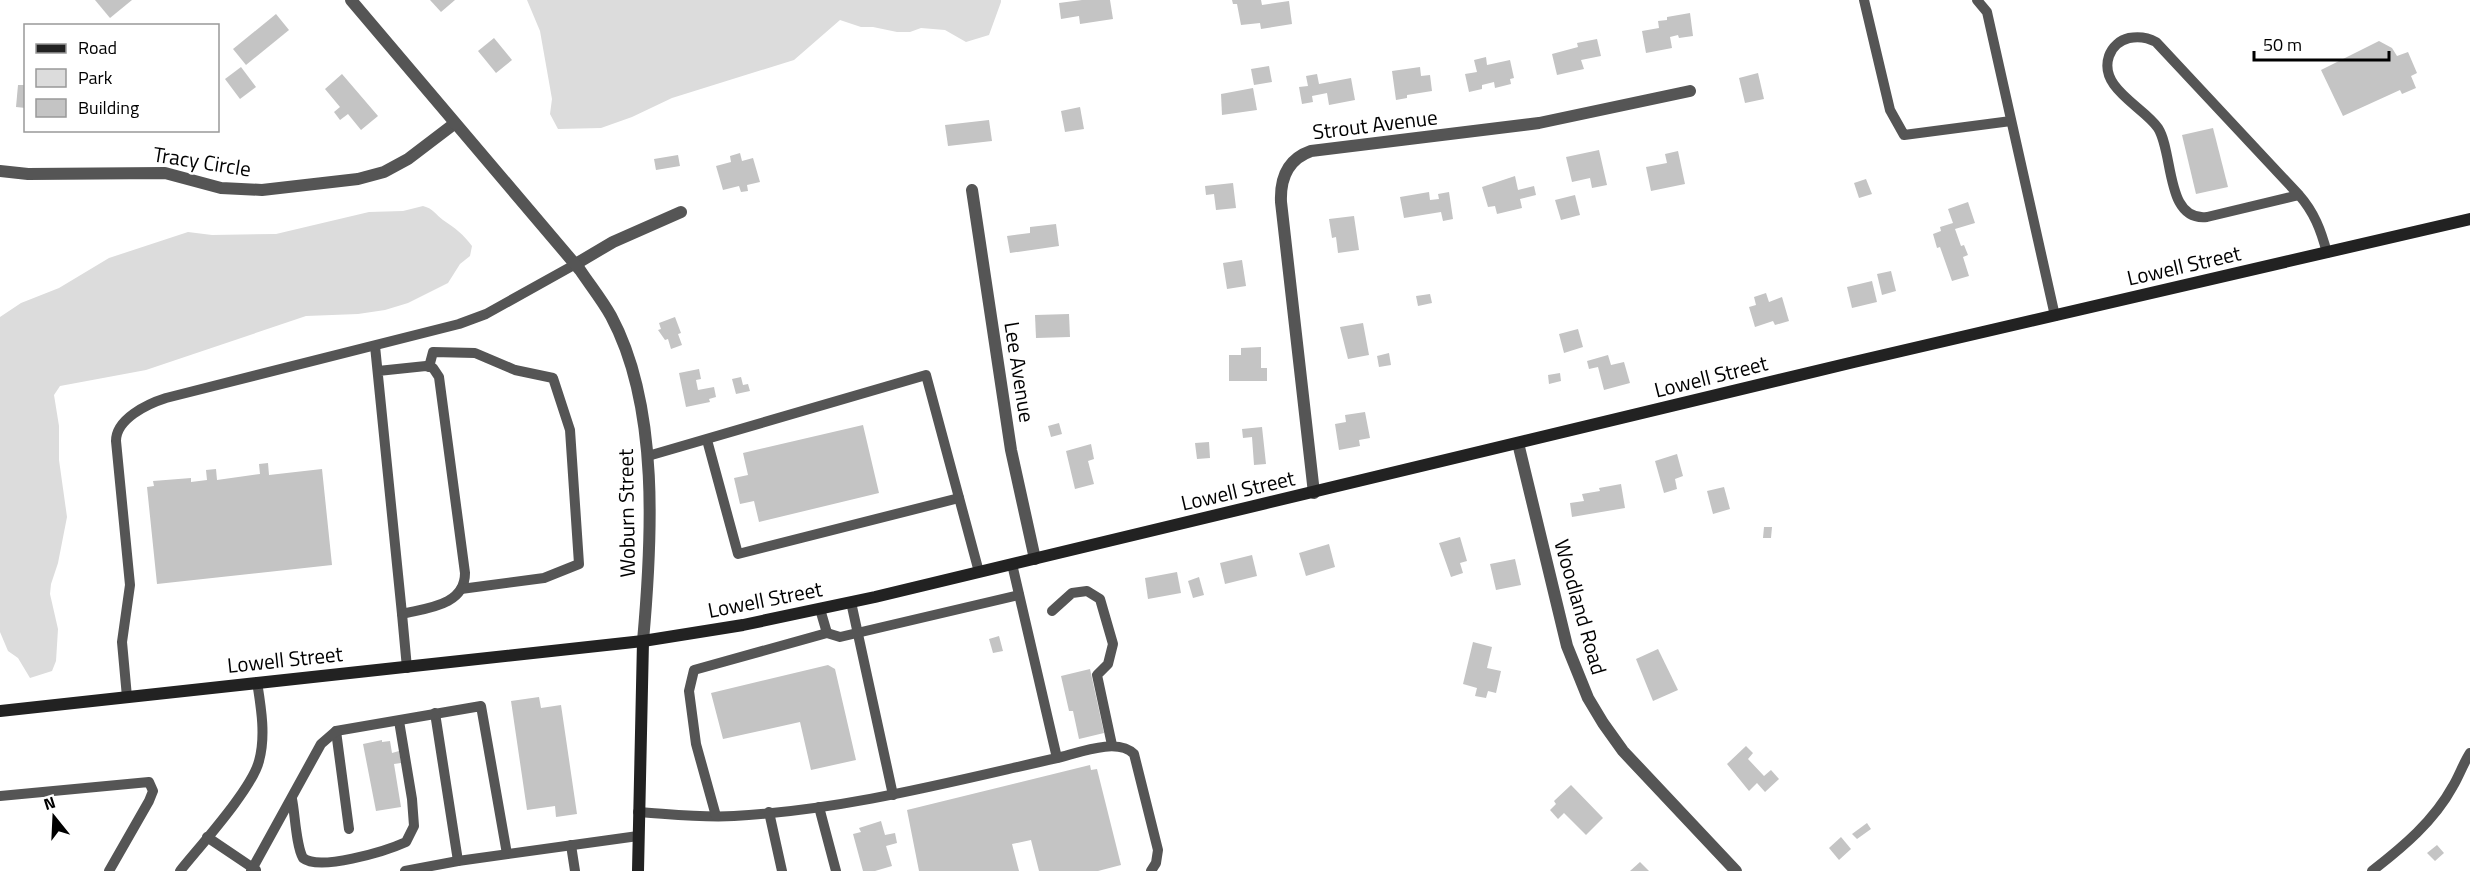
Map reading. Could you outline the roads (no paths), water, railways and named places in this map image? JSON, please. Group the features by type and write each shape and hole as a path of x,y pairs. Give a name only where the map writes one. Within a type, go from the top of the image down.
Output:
{"main road":[{"name":"Lowell Street","path":"0,711 643,641 743,625 1035,559 2470,219"},
{"name":"Woburn Street","path":"638,871 643,641"}],"street":[{"name":"Woburn Street","path":"351,0 574,265 600,299 620,336 634,383 648,456 647,583 643,641"},
{"name":"Strout Avenue","path":"1314,493 1281,202 1282,180 1290,164 1311,151 1539,123 1690,91"},
{"name":"Tracy Circle","path":"0,171 28,174 165,173 221,188 262,190 358,179 384,172 408,159 454,124"},
{"name":"Lee Avenue","path":"972,190 1006,418 1035,559"},
{"path":"574,265 613,242 681,212"},
{"name":"Woodland Road","path":"1518,443 1568,646 1588,698 1623,751 1736,871"}],"lane":[{"path":"1864,0 1890,110 1904,135 2011,121"},
{"path":"1977,0 1987,12 2055,316"},
{"path":"2299,195 2207,217 2198,217 2186,211 2178,200 2159,129 2120,93 2113,83 2108,68 2108,58 2112,50 2123,40 2139,37 2156,42 2299,195 2319,224 2327,252"},
{"path":"127,697 122,642 130,585 116,441 119,428 143,408 166,398 473,320 574,265"},
{"path":"375,346 407,668"},
{"path":"429,367 432,352 475,353 514,370 553,378 570,430 579,564 544,578 461,589"},
{"path":"378,371 429,367 438,373 465,573 461,589 451,602 402,614"},
{"path":"648,456 927,375 979,572"},
{"path":"707,440 738,554 959,498"},
{"path":"1012,564 1056,758"},
{"path":"1052,611 1072,593 1087,591 1100,599 1113,644 1108,664 1097,675 1112,746"},
{"path":"716,816 696,744 689,691 694,670 827,633 840,637 1019,595"},
{"path":"851,602 893,795"},
{"path":"820,609 827,633"},
{"path":"180,871 247,786 259,762 262,717 258,682"},
{"path":"207,837 254,870 321,744 336,731 481,706 507,854"},
{"path":"435,714 458,861"},
{"path":"292,799 302,856 310,866 318,869 362,862 406,842 414,826 412,799 399,721"},
{"path":"336,731 349,829"},
{"path":"638,812 716,816 819,807 893,795 1112,746 1128,748 1137,761 1158,850 1156,863 1150,871"},
{"path":"2372,871 2397,852 2438,809 2470,753"},
{"path":"0,796 149,782 153,791 149,801 109,871"},
{"path":"819,807 836,871"},
{"path":"769,812 782,871"},
{"path":"405,871 458,861 638,836"},
{"path":"571,845 574,871"}]}
